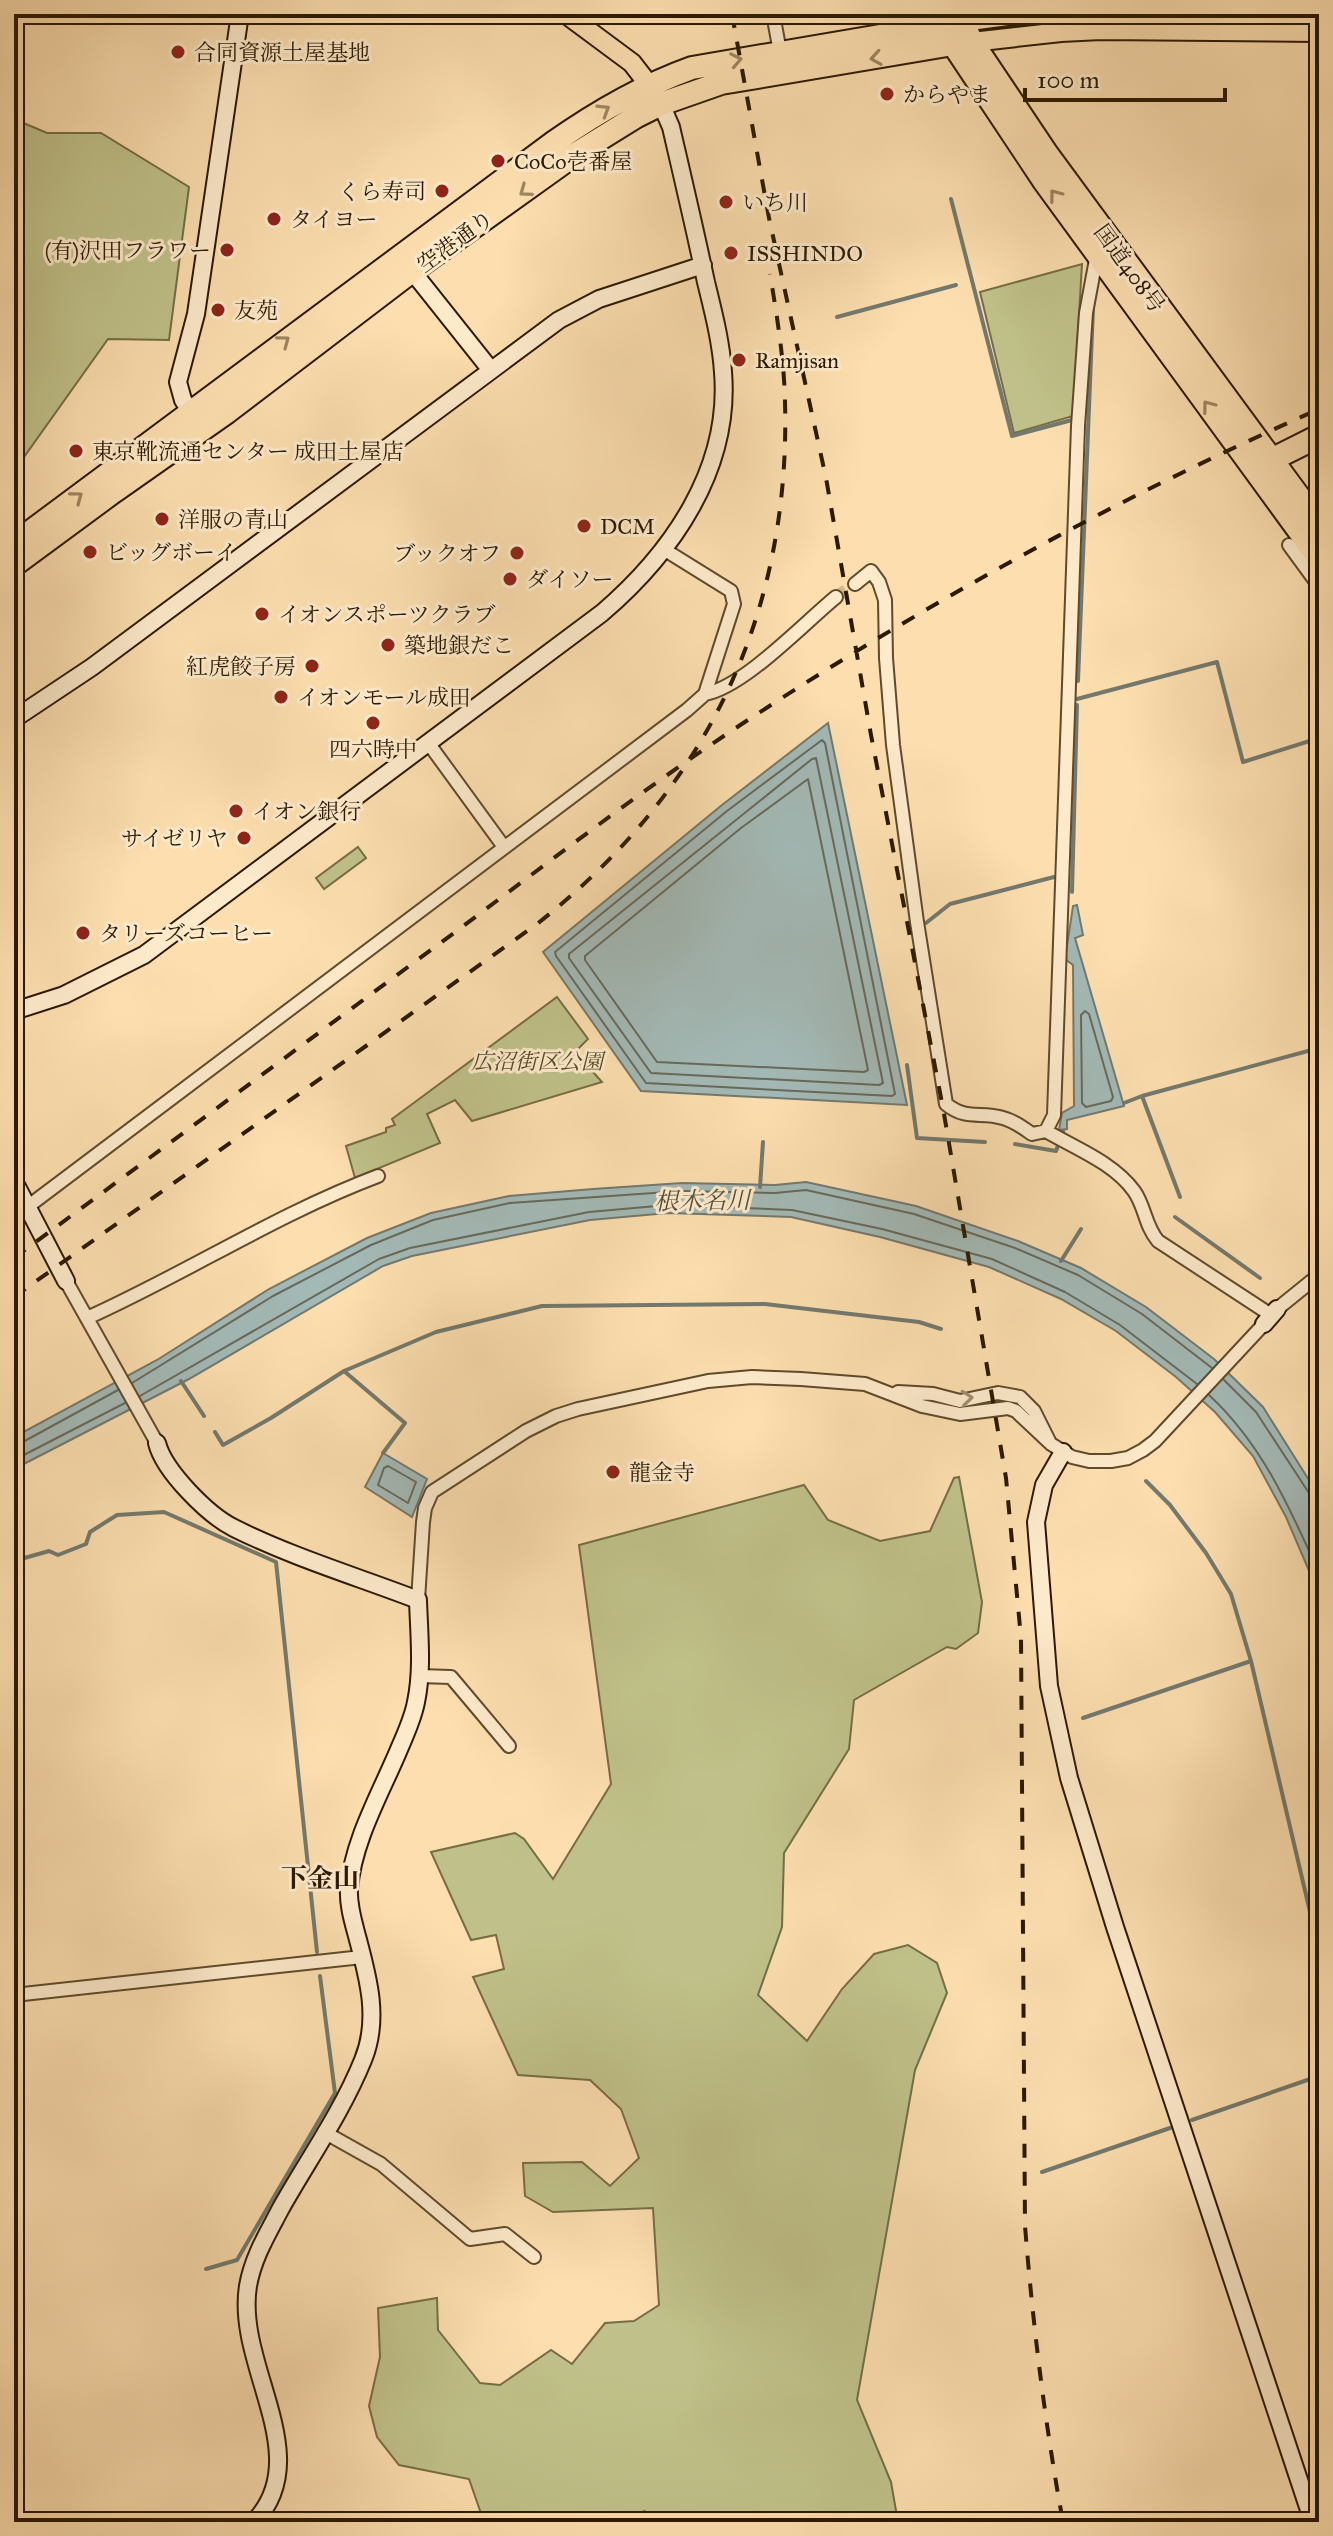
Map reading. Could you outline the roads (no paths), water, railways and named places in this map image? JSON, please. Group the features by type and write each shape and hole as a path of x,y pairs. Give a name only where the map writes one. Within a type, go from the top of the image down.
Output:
{"highway":[{"name":"空港通り","path":"197,420 412,271 692,68 954,27"},
{"name":"空港通り","path":"16,556 197,420 376,276 553,143 618,101 721,83 954,27"},
{"name":"国道408号","path":"954,27 973,77 1044,181 1263,464 1309,513 1319,558"},
{"name":"国道408号","path":"954,27 1065,179 1263,464"},
{"path":"1263,464 1319,436"}],"main road":[{"path":"566,14 632,63 656,94"},
{"path":"954,27 1023,14"},
{"path":"1298,14 1319,15"},
{"path":"954,27 1319,32"}],"street":[{"path":"197,420 183,400 178,382 196,314 240,14"},
{"path":"773,14 780,52"},
{"path":"14,1011 64,995 144,955 602,613 631,588 665,550 705,480 717,445 723,372 717,328 671,127 656,94"},
{"path":"1056,1137 1054,1115 1078,426 1086,313 1098,251"},
{"path":"14,719 92,667 490,369 577,310 631,287 703,265"},
{"path":"412,271 490,369"},
{"path":"1289,545 1319,586"},
{"path":"665,550 731,591 734,604 705,694"},
{"path":"855,584 871,571 879,582 885,600 893,745 946,1104 959,1113 1002,1117 1014,1121 1032,1134 1056,1137 1107,1167 1135,1191 1150,1231 1158,1241 1271,1316"},
{"path":"20,1213 615,766 705,694 715,692 751,671 836,597"},
{"path":"429,744 504,847"},
{"path":"87,1318 132,1298 330,1194 378,1176"},
{"path":"14,1181 20,1213 66,1281 160,1453 183,1484 232,1527 418,1600"},
{"path":"254,2522 271,2500 279,2479 279,2451 247,2333 248,2284 261,2245 364,2060 370,2039 370,1986 351,1913 349,1891 355,1853 416,1704 423,1522 432,1492 495,1450 556,1416 708,1381 752,1377 865,1384 922,1406 960,1414 1008,1408 1016,1411 1057,1448 1089,1461 1120,1460 1143,1450 1169,1428 1271,1316 1319,1275"},
{"path":"1057,1448 1044,1485 1036,1522 1049,1686 1069,1778 1115,1927 1313,2522"},
{"path":"419,1676 451,1677 509,1746"},
{"path":"14,1995 362,1957"},
{"path":"324,2132 381,2164 470,2239 505,2234 534,2257"}],"water":[{"path":"828,723 907,1105 641,1091 543,952 722,805"},
{"path":"1077,905 1083,935 1075,938 1124,1106 1067,1120 1067,1129 1059,1130 1062,1113 1074,1106 1073,965 1065,959 1073,906"},
{"name":"根木名川","path":"806,1182 916,1206 1018,1241 1081,1268 1146,1307 1214,1359 1263,1407 1319,1496 1319,1594 1286,1517 1253,1456 1215,1412 1116,1331 1061,1299 989,1267 791,1217 668,1213 590,1220 412,1256 383,1266 189,1379 14,1469 14,1437 157,1360 269,1289 367,1238 431,1213 509,1196 593,1189 682,1183 775,1185"},
{"path":"383,1453 427,1479 412,1517 365,1487"}],"waterway":[{"path":"951,199 1012,436 1072,420"},
{"path":"837,317 956,285"},
{"path":"1078,681 1093,308"},
{"path":"1077,699 1217,662 1243,762 1319,738"},
{"path":"1072,892 1077,705"},
{"path":"926,923 950,904 1054,877"},
{"path":"1124,1103 1319,1048"},
{"path":"907,1065 917,1138 985,1142"},
{"path":"1142,1096 1180,1197"},
{"path":"1015,1144 1056,1151 1063,1131"},
{"name":"根木名川","path":"760,1187 763,1142"},
{"path":"1175,1217 1260,1278"},
{"path":"1061,1261 1081,1229"},
{"path":"344,1371 436,1332 542,1306 765,1304 919,1322 941,1329"},
{"path":"1317,1309 1319,1313"},
{"path":"215,1432 223,1445 344,1371 405,1423 383,1453"},
{"path":"181,1381 204,1416"},
{"path":"1146,1481 1170,1505 1206,1553 1231,1594 1251,1661 1319,1950"},
{"path":"14,1561 49,1551 58,1555 86,1544 90,1532 117,1515 164,1512 276,1562 317,1952"},
{"path":"1083,1718 1251,1661"},
{"path":"206,2269 237,2260 335,2093 320,1976"},
{"path":"1192,2120 1319,2076"},
{"path":"1042,2172 1170,2128"}],"tunnel":[{"path":"836,597 855,584"}],"railway":[{"path":"732,14 769,218 826,478 871,735 943,1108 1006,1478 1021,1638 1025,2226 1040,2375 1063,2522"},
{"path":"14,1297 537,924 596,872 647,817 691,757 726,694 753,626 772,555 783,480 785,401 782,353 770,274"},
{"path":"14,1258 606,819 754,716 891,630 1030,551 1173,477 1319,409"}],"place":[{"name":"合同資源土屋基地","path":"178,52"},
{"name":"からやま","path":"887,94"},
{"name":"CoCo壱番屋","path":"498,161"},
{"name":"くら寿司","path":"442,191"},
{"name":"いち川","path":"726,202"},
{"name":"タイヨー","path":"274,219"},
{"name":"(有)沢田フラワー","path":"227,250"},
{"name":"ISSHINDO","path":"731,253"},
{"name":"友苑","path":"218,310"},
{"name":"Ramjisan","path":"739,360"},
{"name":"東京靴流通センター 成田土屋店","path":"76,451"},
{"name":"洋服の青山","path":"162,519"},
{"name":"DCM","path":"584,526"},
{"name":"ビッグボーイ","path":"90,552"},
{"name":"ブックオフ","path":"517,553"},
{"name":"ダイソー","path":"510,579"},
{"name":"イオンスポーツクラブ","path":"262,614"},
{"name":"築地銀だこ","path":"388,645"},
{"name":"紅虎餃子房","path":"312,666"},
{"name":"イオンモール成田","path":"281,697"},
{"name":"四六時中","path":"373,723"},
{"name":"イオン銀行","path":"236,811"},
{"name":"サイゼリヤ","path":"244,838"},
{"name":"タリーズコーヒー","path":"83,933"},
{"name":"龍金寺","path":"613,1472"}],"district":[{"name":"下金山","path":"320,1878"}],"park label":[{"name":"広沼街区公園","path":"537,1061"}]}
